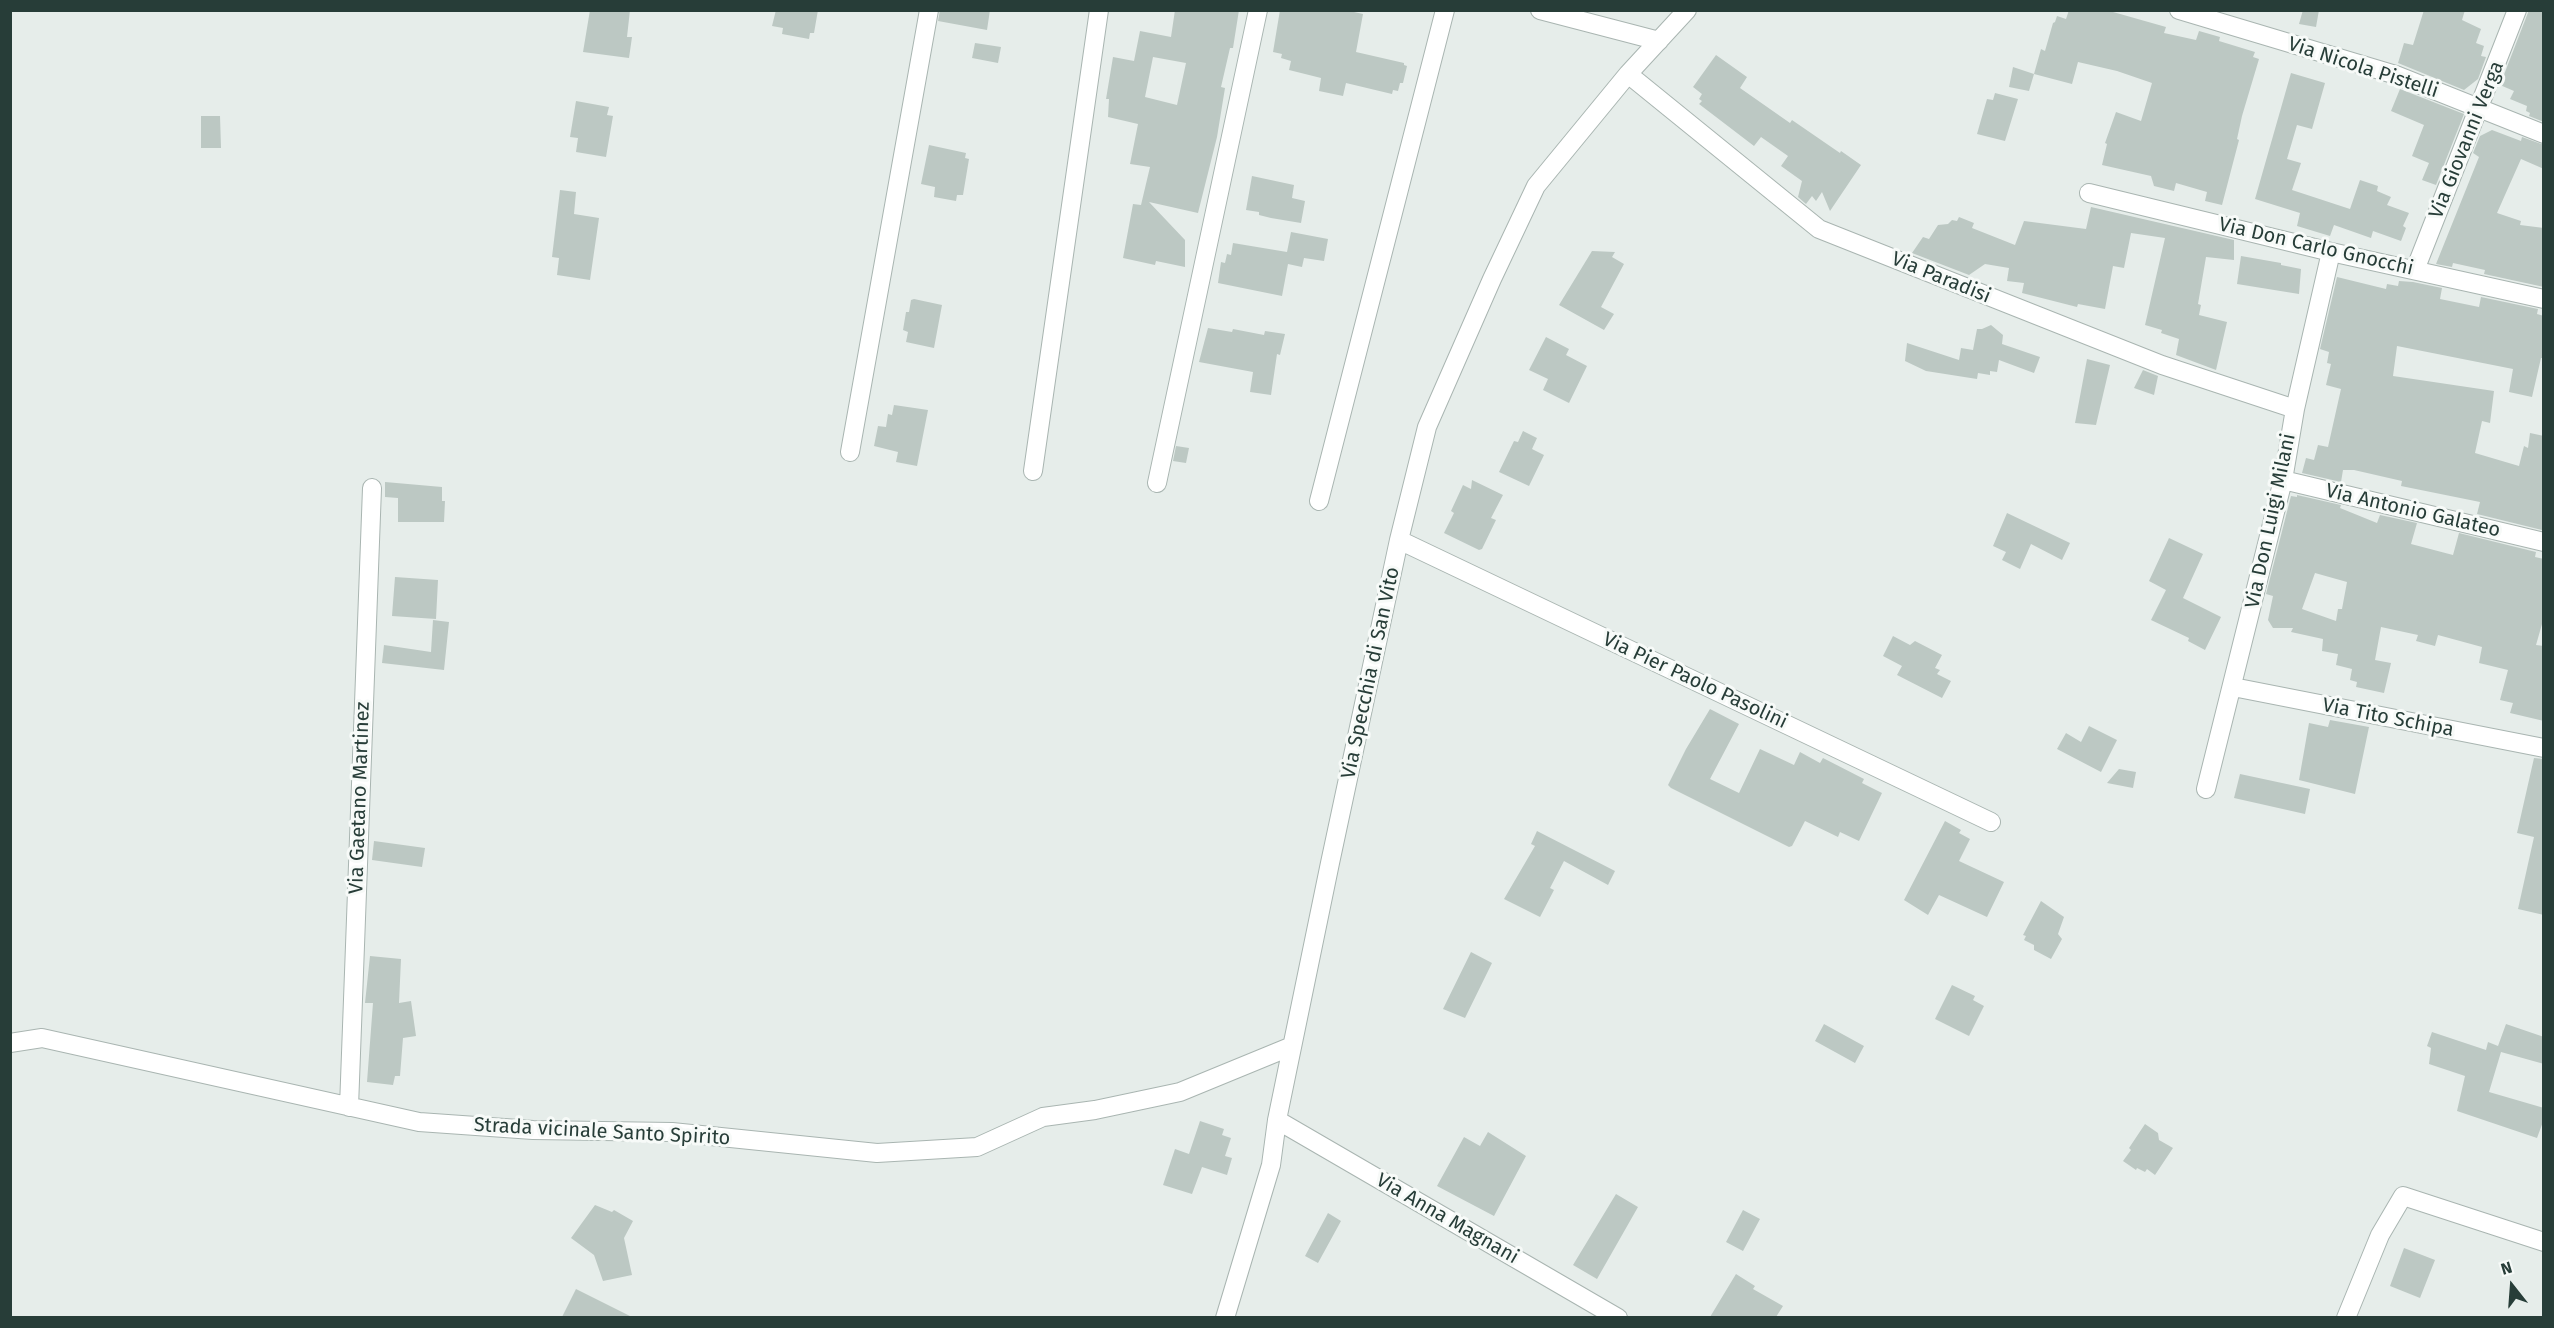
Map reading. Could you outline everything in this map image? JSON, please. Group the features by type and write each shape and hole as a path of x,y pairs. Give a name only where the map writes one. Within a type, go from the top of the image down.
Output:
{"street":[{"path":"850,452 929,10"},
{"path":"1033,471 1099,10"},
{"path":"1157,483 1258,10"},
{"path":"1319,501 1445,10"},
{"path":"1540,10 1659,41"},
{"name":"Via Specchia di San Vito","path":"1225,1317 1271,1165 1277,1120 1292,1046 1399,540 1427,427 1536,186 1628,74 1687,10"},
{"name":"Via Nicola Pistelli","path":"2179,10 2396,75 2544,134"},
{"name":"Via Giovanni Verga","path":"2415,270 2517,10"},
{"name":"Via Paradisi","path":"1628,74 1819,229 2162,365 2295,409"},
{"name":"Via Don Carlo Gnocchi","path":"2089,193 2331,252 2544,298"},
{"name":"Via Don Luigi Milani","path":"2206,789 2283,480 2295,409 2331,252"},
{"name":"Via Antonio Galateo","path":"2283,480 2544,542"},
{"name":"Via Gaetano Martinez","path":"348,1107 372,488"},
{"name":"Via Pier Paolo Pasolini","path":"1399,540 1991,822"},
{"name":"Via Tito Schipa","path":"2233,687 2544,748"},
{"name":"Strada vicinale Santo Spirito","path":"10,1043 42,1038 419,1122 533,1130 672,1132 877,1154 977,1147 1043,1117 1095,1110 1180,1092 1292,1046"},
{"name":"Via Anna Magnani","path":"1277,1120 1618,1317"},
{"path":"2346,1317 2380,1235 2403,1196 2543,1241"}],"building":[{"path":"590,10 630,10 627,37 632,37 629,58 583,52"},
{"path":"776,10 818,10 814,33 810,33 809,39 782,34 783,28 772,26"},
{"path":"940,10 990,10 987,30 938,21"},
{"path":"1175,10 1239,10 1233,48 1230,48 1221,87 1225,88 1217,137 1198,213 1149,202 1185,240 1185,267 1156,261 1155,265 1123,258 1133,204 1141,205 1150,167 1130,164 1138,124 1108,117 1109,99 1106,99 1113,57 1134,61 1140,31 1171,37","holes":["1153,57 1186,63 1177,105 1145,97"]},
{"path":"1280,10 1345,10 1363,14 1356,52 1404,63 1407,66 1403,83 1400,83 1398,91 1393,90 1392,94 1346,83 1343,96 1319,91 1321,78 1289,70 1291,61 1281,58 1282,54 1273,52"},
{"path":"2069,10 2106,10 2166,27 2164,33 2196,40 2199,31 2220,37 2219,41 2255,52 2253,57 2259,59 2242,116 2237,139 2239,140 2222,205 2205,201 2207,192 2176,183 2174,191 2154,186 2151,176 2102,165 2107,144 2105,143 2116,112 2141,121 2152,83 2117,71 2078,62 2072,84 2034,74 2041,49 2045,51 2053,23 2057,16 2066,19"},
{"path":"2303,10 2319,10 2316,27 2299,24"},
{"path":"2424,10 2465,10 2462,20 2481,29 2476,43 2484,46 2481,56 2486,57 2478,79 2464,90 2398,63 2404,43 2413,45"},
{"path":"2529,10 2544,10 2544,122 2529,116 2530,113 2526,111 2527,106 2510,99 2514,91 2500,85"},
{"path":"975,43 1001,47 998,63 972,58"},
{"path":"1716,55 1747,77 1740,88 1790,123 1792,120 1861,165 1830,211 1822,192 1816,201 1812,196 1806,204 1798,197 1802,181 1781,166 1788,156 1761,137 1754,146 1699,104 1702,101 1699,99 1702,94 1693,87"},
{"path":"2013,67 2034,74 2029,91 2009,87"},
{"path":"2291,73 2325,83 2312,129 2297,125 2287,159 2301,163 2292,190 2350,209 2360,180 2378,186 2377,191 2391,197 2387,205 2409,213 2403,226 2406,228 2401,241 2373,231 2371,238 2334,225 2330,236 2297,226 2300,213 2255,199"},
{"path":"2400,89 2464,114 2436,185 2422,180 2429,163 2412,156 2424,125 2391,111"},
{"path":"1995,93 2018,99 2005,141 1977,134 1987,99 1993,100"},
{"path":"576,101 609,107 607,115 613,116 606,157 576,152 578,138 570,137"},
{"path":"201,116 220,116 221,148 201,148"},
{"path":"2492,130 2521,141 2522,137 2544,145 2544,169 2521,159 2497,213 2521,221 2520,225 2544,228 2544,287 2484,274 2485,270 2453,263 2452,267 2436,264 2479,157 2473,153 2480,136"},
{"path":"929,145 966,153 965,158 969,159 963,195 957,195 956,201 934,197 935,187 921,184"},
{"path":"1252,176 1294,185 1292,198 1305,201 1301,223 1271,218 1259,215 1259,212 1246,210"},
{"path":"560,190 576,192 574,214 599,218 590,280 557,275 559,258 552,257"},
{"path":"2091,207 2234,240 2234,260 2206,257 2198,304 2201,305 2199,315 2227,322 2216,370 2176,355 2179,339 2161,333 2162,330 2145,325 2165,238 2131,233 2124,268 2113,266 2105,309 2078,304 2077,307 2022,293 2024,283 2007,281 2009,268 1985,264 1969,275 1912,253 1923,237 1929,239 1938,225 1948,224 1952,220 1957,221 1959,217 1974,223 1972,228 2015,245 2024,221 2086,229"},
{"path":"1291,232 1328,239 1324,261 1304,258 1302,267 1288,264 1282,296 1218,283 1221,262 1225,263 1227,254 1231,255 1233,243 1287,252"},
{"path":"1592,251 1615,252 1612,257 1624,264 1601,307 1614,314 1604,330 1559,305"},
{"path":"2241,256 2301,269 2299,294 2237,284"},
{"path":"2337,277 2386,289 2387,284 2398,286 2399,281 2413,282 2442,288 2440,299 2479,307 2481,297 2538,309 2537,314 2544,316 2544,358 2541,358 2532,397 2509,392 2513,369 2397,346 2393,376 2494,391 2490,423 2482,421 2475,453 2519,466 2524,446 2528,448 2530,433 2544,436 2542,530 2477,514 2480,502 2401,486 2402,481 2354,470 2343,470 2341,482 2302,473 2306,458 2314,460 2318,445 2328,447 2341,389 2326,385 2331,364 2327,363 2329,352 2320,349"},
{"path":"911,300 942,305 934,348 906,342 908,332 903,330 906,312 909,312"},
{"path":"1991,325 2003,335 2002,344 2040,357 2034,373 1999,360 1997,372 1990,371 1990,375 1978,373 1977,379 1926,371 1905,361 1907,343 1959,360 1961,348 1973,350 1977,329"},
{"path":"1208,328 1232,332 1233,329 1264,335 1265,331 1285,334 1280,355 1277,354 1271,395 1250,392 1253,372 1199,362"},
{"path":"1546,337 1569,349 1566,355 1587,366 1569,403 1543,390 1548,379 1529,370"},
{"path":"2087,359 2110,365 2096,425 2075,423"},
{"path":"2143,370 2158,376 2154,395 2134,388"},
{"path":"894,405 928,410 917,466 896,462 898,452 874,446 878,426 886,427 888,414 892,415"},
{"path":"1523,431 1537,438 1532,449 1544,455 1529,486 1499,472 1514,441 1518,442"},
{"path":"1176,446 1189,448 1186,463 1173,461"},
{"path":"1472,480 1503,495 1491,518 1496,520 1482,549 1479,550 1444,533 1454,513 1451,511 1463,485 1471,489"},
{"path":"385,482 442,487 442,501 445,501 444,522 398,522 398,498 385,497"},
{"path":"2297,495 2341,505 2340,508 2377,523 2380,515 2417,523 2411,544 2453,555 2459,533 2536,552 2535,557 2544,559 2544,617 2536,645 2544,646 2544,721 2510,713 2513,703 2500,700 2508,670 2479,663 2482,647 2438,635 2435,646 2416,641 2418,635 2381,627 2375,660 2391,663 2384,693 2356,687 2357,682 2350,680 2352,669 2336,665 2338,654 2322,651 2323,639 2291,632 2293,628 2273,628 2268,620 2273,596 2266,594 2291,496 2297,497","holes":["2315,573 2347,582 2342,609 2338,609 2336,621 2302,609"]},
{"path":"2007,513 2070,543 2062,560 2031,544 2020,569 2002,560 2006,552 1993,546"},
{"path":"2169,538 2203,554 2183,598 2221,617 2205,650 2188,641 2189,638 2151,620 2166,590 2149,581"},
{"path":"395,577 438,580 436,619 392,616"},
{"path":"433,620 449,622 444,670 382,663 384,645 431,652"},
{"path":"1893,636 1910,645 1915,641 1942,655 1935,668 1940,670 1937,674 1951,681 1942,698 1897,675 1902,666 1883,656"},
{"path":"1710,709 1739,724 1710,779 1739,793 1760,749 1794,765 1800,752 1820,763 1823,758 1864,779 1862,783 1882,793 1859,841 1840,832 1838,837 1805,821 1792,846 1789,847 1671,788 1668,785"},
{"path":"2330,720 2369,727 2355,794 2299,780 2309,723 2328,727"},
{"path":"2089,726 2117,740 2101,772 2057,749 2066,733 2081,742"},
{"path":"2534,758 2544,759 2544,915 2518,909 2534,837 2517,833"},
{"path":"2119,769 2136,772 2133,788 2107,783"},
{"path":"2240,774 2310,789 2305,814 2234,798"},
{"path":"1945,821 1961,830 1959,833 1970,839 1959,861 2004,882 1987,917 1939,895 1928,915 1904,900"},
{"path":"1537,831 1615,871 1608,885 1564,861 1550,888 1554,890 1540,917 1504,899 1535,846 1531,844"},
{"path":"374,841 425,848 422,867 372,860"},
{"path":"2041,901 2064,917 2058,934 2062,939 2051,959 2034,950 2034,945 2024,940 2026,936 2023,935"},
{"path":"1471,952 1492,963 1465,1018 1443,1009"},
{"path":"370,956 401,959 399,1003 411,1001 416,1036 403,1038 400,1076 395,1076 393,1085 367,1082 373,1003 365,1003"},
{"path":"1952,985 1975,996 1973,1000 1984,1006 1969,1036 1935,1019"},
{"path":"1824,1024 1864,1046 1855,1063 1815,1041"},
{"path":"2506,1024 2544,1037 2544,1064 2501,1052 2489,1092 2544,1108 2544,1119 2537,1138 2457,1111 2465,1076 2429,1064 2431,1048 2427,1046 2432,1032 2486,1050 2488,1042 2498,1046"},
{"path":"1200,1121 1224,1129 1222,1135 1231,1138 1225,1156 1232,1158 1227,1175 1202,1167 1192,1194 1163,1185 1175,1149 1189,1154"},
{"path":"2145,1124 2158,1133 2159,1140 2173,1148 2155,1175 2147,1169 2145,1172 2137,1168 2136,1170 2123,1161"},
{"path":"1488,1132 1526,1156 1494,1216 1437,1186 1464,1137 1480,1146"},
{"path":"1616,1194 1638,1207 1597,1279 1573,1265"},
{"path":"595,1205 612,1212 614,1210 633,1221 624,1238 632,1275 603,1281 594,1255 571,1238"},
{"path":"1743,1210 1760,1219 1743,1251 1726,1242"},
{"path":"1328,1213 1341,1221 1318,1263 1305,1256"},
{"path":"2404,1248 2435,1260 2420,1298 2390,1286"},
{"path":"1736,1274 1755,1286 1753,1289 1783,1306 1776,1317 1710,1317"},
{"path":"576,1289 632,1317 562,1317"}]}
